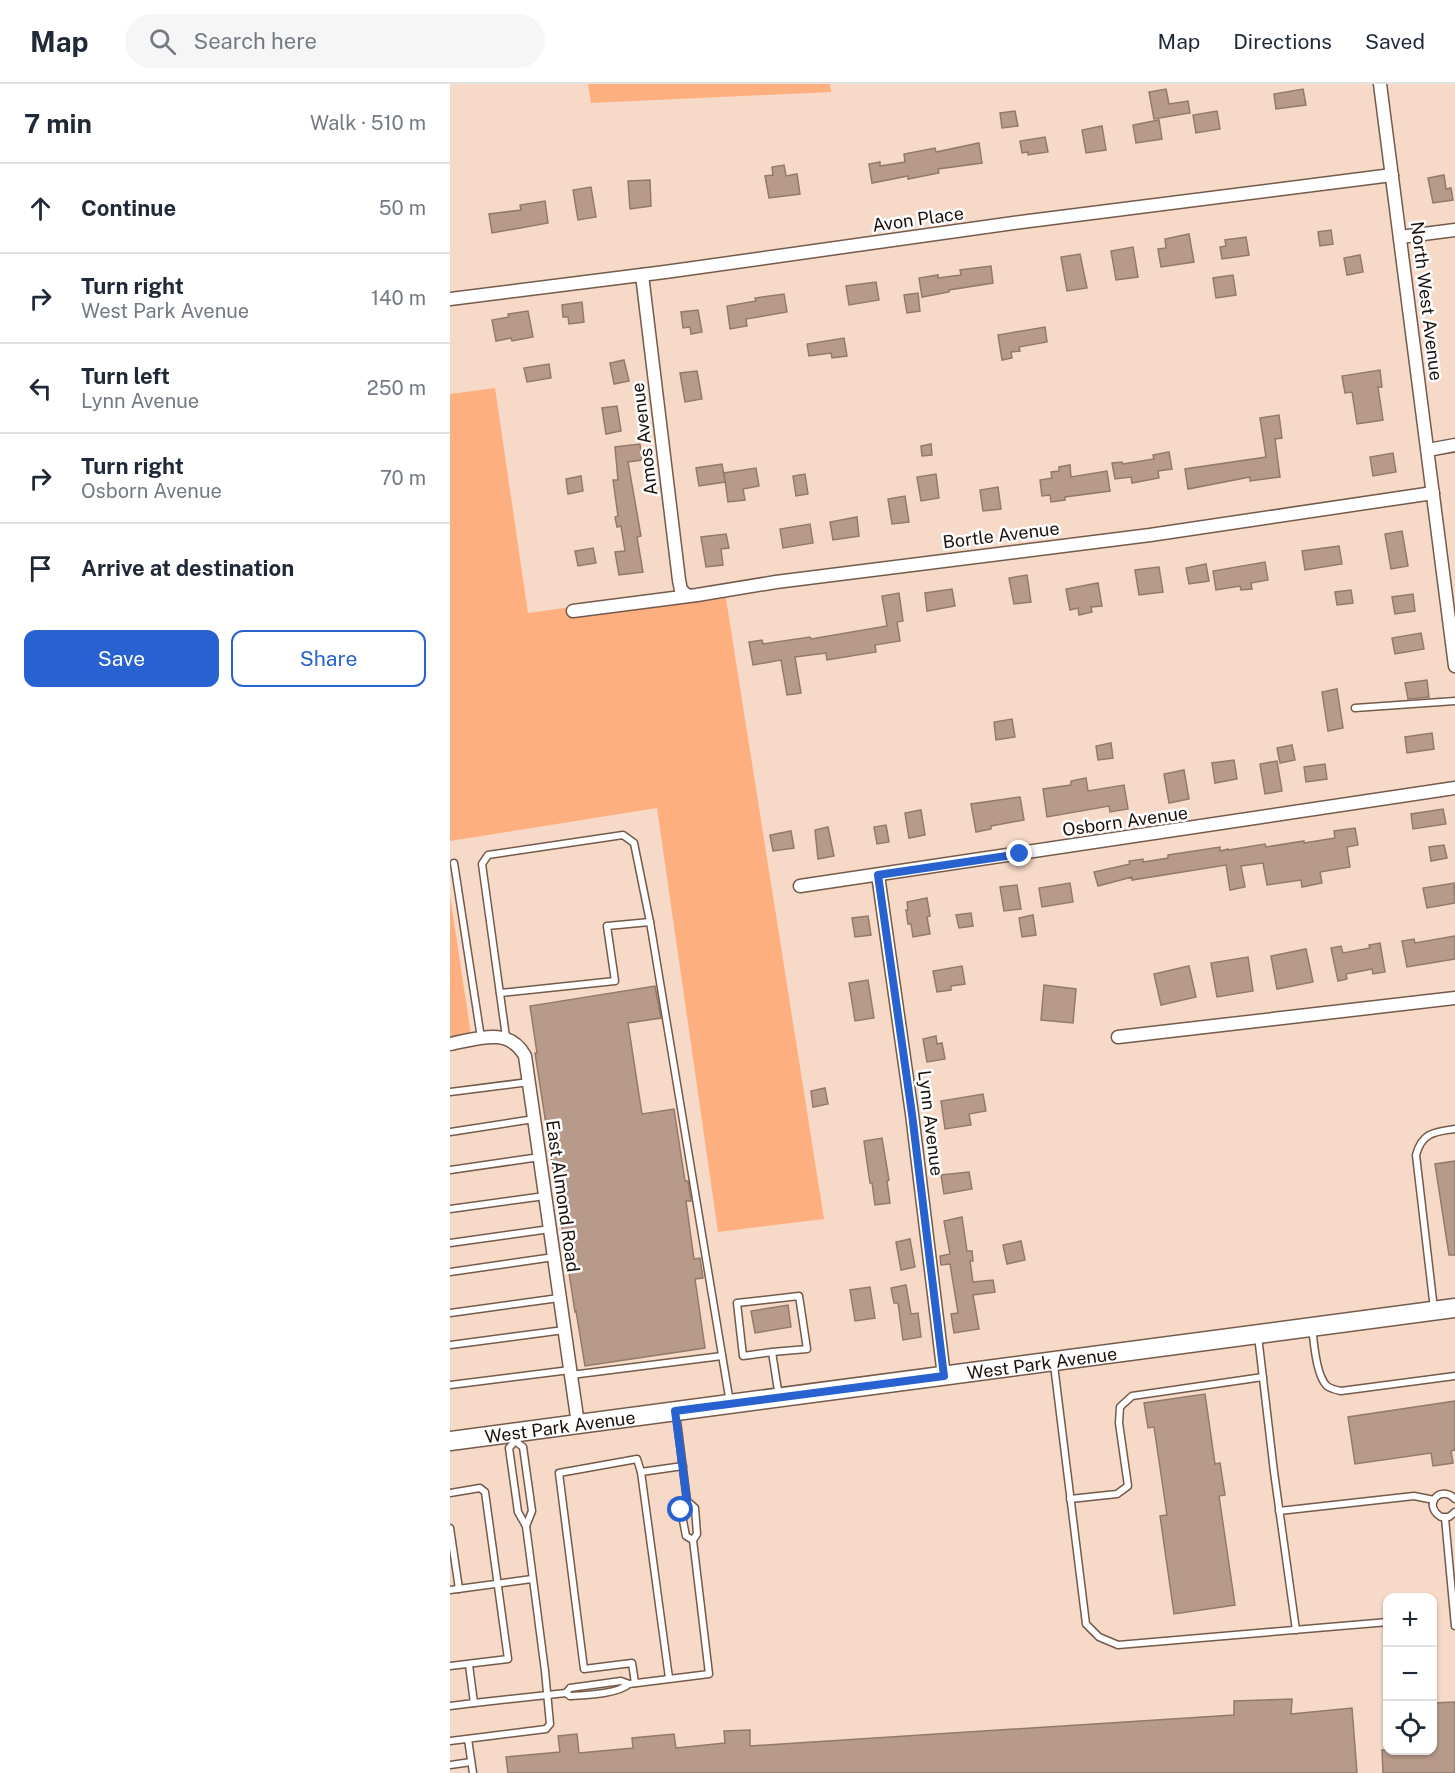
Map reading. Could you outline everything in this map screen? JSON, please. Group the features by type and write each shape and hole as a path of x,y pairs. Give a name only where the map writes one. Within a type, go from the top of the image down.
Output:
{"main road":[{"name":"West Park Avenue","path":"450,1441 515,1436 578,1424 1455,1308"}],"street":[{"name":"North West Avenue","path":"1380,84 1455,666"},
{"name":"Avon Place","path":"450,299 1392,175"},
{"path":"1400,237 1455,230"},
{"name":"Amos Avenue","path":"642,275 681,590 687,595"},
{"path":"1428,450 1455,446"},
{"name":"Bortle Avenue","path":"573,611 832,575 1150,535 1433,493"},
{"name":"Osborn Avenue","path":"800,886 1455,788"},
{"name":"Lynn Avenue","path":"878,875 910,1102 944,1376"},
{"path":"1118,1037 1455,998"},
{"path":"450,1044 496,1036 506,1037"},
{"name":"East Almond Road","path":"506,1037 515,1042 525,1056 578,1424"}],"lane":[{"path":"1355,708 1455,701"},
{"path":"506,1037 482,864 488,855 623,835 633,843 650,922 730,1404"},
{"path":"454,862 481,1039"},
{"path":"500,993 615,981 607,926 650,922"},
{"path":"450,1092 529,1082"},
{"path":"450,1132 534,1119"},
{"path":"1434,1311 1416,1155 1418,1146 1428,1135 1455,1129"},
{"path":"450,1170 540,1157"},
{"path":"450,1209 545,1196"},
{"path":"450,1243 550,1229"},
{"path":"450,1272 554,1257"},
{"path":"799,1296 807,1348 772,1353 743,1356 737,1303 799,1296"},
{"path":"450,1314 560,1298"},
{"path":"1311,1327 1321,1377 1332,1389 1341,1391 1455,1376"},
{"path":"450,1345 564,1330"},
{"path":"1258,1334 1296,1629"},
{"path":"772,1353 779,1397"},
{"path":"450,1385 722,1356"},
{"path":"1053,1361 1086,1624 1099,1637 1118,1645 1383,1622"},
{"path":"1070,1499 1117,1494 1128,1486 1119,1423 1120,1407 1132,1396 1263,1377"},
{"path":"675,1411 687,1501 681,1510 686,1536 693,1540"},
{"path":"450,1741 546,1729 550,1724 525,1526 518,1512 509,1448 515,1436 523,1448 532,1511 525,1526"},
{"path":"632,1684 632,1663 584,1669 559,1473 637,1459 641,1472 669,1678"},
{"path":"641,1472 683,1466"},
{"path":"450,1493 480,1488 485,1492 508,1659 450,1666"},
{"path":"1455,1499 1443,1493 1434,1500 1433,1508 1437,1515 1445,1518 1455,1512"},
{"path":"1280,1511 1414,1496 1434,1500"},
{"path":"450,1706 566,1693 570,1696 584,1695 624,1689 632,1684 709,1674 693,1540 697,1534 695,1508 687,1501"},
{"path":"1445,1518 1455,1626"},
{"path":"450,1528 459,1588"},
{"path":"450,1590 532,1579"},
{"path":"469,1665 474,1703"},
{"path":"468,1739 473,1773"},
{"path":"450,1765 471,1762"}],"shaded area":[{"path":"588,84 830,84 831,92 591,103"},
{"path":"495,388 528,613 724,586 824,1219 718,1232 657,808 450,841 450,394"},
{"path":"450,895 472,1042 450,1045"}],"building":[{"path":"1166,89 1169,104 1188,101 1190,113 1154,119 1149,92"},
{"path":"1303,89 1306,105 1276,109 1274,94"},
{"path":"1015,111 1018,126 1002,128 1000,113"},
{"path":"1217,111 1220,129 1196,133 1193,115"},
{"path":"1159,120 1162,139 1136,143 1133,125"},
{"path":"1102,126 1106,150 1086,153 1082,130"},
{"path":"1045,137 1048,152 1028,155 1028,152 1022,153 1020,141"},
{"path":"979,143 982,163 938,169 939,173 908,179 908,176 872,183 869,164 880,162 880,166 905,162 904,154 935,148 936,152"},
{"path":"784,165 786,176 797,174 800,194 769,198 765,176 773,175 772,167"},
{"path":"1444,175 1446,189 1451,188 1453,200 1433,203 1428,178"},
{"path":"650,180 651,206 630,209 628,181"},
{"path":"591,187 596,217 578,220 573,190"},
{"path":"545,201 548,223 492,233 489,214 521,210 520,205"},
{"path":"1331,230 1333,244 1320,246 1318,232"},
{"path":"1189,234 1194,262 1161,267 1158,249 1166,248 1165,239"},
{"path":"1246,237 1249,255 1222,259 1220,247 1226,246 1225,240"},
{"path":"1133,247 1138,277 1116,280 1111,251"},
{"path":"1080,254 1087,288 1067,291 1061,257"},
{"path":"1360,255 1363,272 1347,275 1344,258"},
{"path":"991,266 993,283 922,297 919,278 961,275 960,270"},
{"path":"1233,275 1236,295 1216,298 1213,278"},
{"path":"876,282 879,300 849,305 846,286"},
{"path":"918,293 920,311 907,313 904,295"},
{"path":"784,294 787,312 746,319 747,326 730,329 727,306 756,301 755,298"},
{"path":"582,302 584,322 569,324 568,317 563,317 562,305"},
{"path":"698,310 702,332 691,334 690,327 683,328 681,312"},
{"path":"528,311 533,337 496,341 492,320 509,317 508,314"},
{"path":"1045,327 1047,342 1019,347 1020,351 1011,352 1012,358 1002,360 998,335"},
{"path":"844,338 847,356 832,358 831,353 809,356 807,344"},
{"path":"624,360 629,381 614,384 610,363"},
{"path":"549,364 551,378 527,382 524,368"},
{"path":"1380,370 1382,387 1378,387 1383,420 1357,424 1352,392 1345,393 1342,376"},
{"path":"697,371 702,399 685,402 680,373"},
{"path":"617,406 621,431 606,434 602,408"},
{"path":"1279,415 1282,438 1275,439 1280,477 1250,481 1250,477 1188,489 1185,469 1266,457 1260,418"},
{"path":"640,444 642,460 628,462 641,536 637,537 643,572 619,575 615,552 625,551 621,526 617,527 615,517 618,516 613,480 618,480 615,447"},
{"path":"931,444 932,455 922,456 921,446"},
{"path":"1169,452 1172,469 1158,471 1159,478 1132,483 1131,477 1115,479 1112,463 1122,462 1123,464 1154,459 1153,455"},
{"path":"1393,453 1396,472 1373,476 1370,457"},
{"path":"722,464 725,482 699,486 696,468"},
{"path":"1070,465 1071,477 1107,471 1110,491 1065,497 1065,500 1051,502 1050,495 1042,496 1040,480 1052,478 1051,472 1059,471 1059,467"},
{"path":"756,468 759,486 743,489 745,500 728,502 724,473"},
{"path":"805,474 808,494 796,496 793,476"},
{"path":"936,474 939,498 921,501 917,477"},
{"path":"581,476 583,491 568,494 566,479"},
{"path":"998,487 1001,509 983,511 980,490"},
{"path":"905,496 909,522 892,524 888,499"},
{"path":"857,517 859,536 833,540 830,522"},
{"path":"810,524 813,543 783,548 780,529"},
{"path":"1402,531 1408,566 1391,569 1385,534"},
{"path":"726,534 729,548 721,549 723,565 706,567 701,537"},
{"path":"1339,546 1342,564 1305,570 1302,551"},
{"path":"593,548 596,563 578,566 575,551"},
{"path":"1265,562 1268,580 1251,583 1252,589 1241,590 1240,586 1216,590 1213,571"},
{"path":"1206,564 1209,581 1189,584 1186,568"},
{"path":"1159,567 1163,592 1139,595 1135,570"},
{"path":"1027,575 1031,602 1014,604 1009,578"},
{"path":"1098,583 1102,606 1091,607 1092,612 1079,615 1078,608 1070,610 1066,589"},
{"path":"952,589 955,606 927,611 925,593"},
{"path":"1351,590 1353,603 1337,605 1335,592"},
{"path":"899,593 903,621 897,622 900,641 875,645 876,652 827,660 826,653 795,657 801,693 787,695 781,660 753,665 749,642 762,640 763,644 810,637 811,639 887,626 882,596"},
{"path":"1413,594 1415,611 1395,614 1392,597"},
{"path":"1421,633 1424,649 1395,654 1392,638"},
{"path":"1427,680 1429,697 1408,699 1405,683"},
{"path":"1337,689 1343,728 1328,731 1322,692"},
{"path":"1012,719 1015,737 996,740 994,722"},
{"path":"1432,733 1434,749 1407,753 1405,737"},
{"path":"1111,743 1113,758 1098,760 1096,746"},
{"path":"1292,745 1295,760 1280,763 1277,748"},
{"path":"1234,760 1237,779 1215,783 1212,763"},
{"path":"1277,761 1282,791 1265,794 1260,764"},
{"path":"1325,764 1327,779 1306,782 1304,767"},
{"path":"1184,770 1189,799 1169,803 1164,774"},
{"path":"1086,778 1088,791 1124,785 1128,809 1110,812 1109,806 1047,817 1043,789 1071,785 1071,781"},
{"path":"1020,797 1024,820 991,826 991,829 976,832 971,804"},
{"path":"1443,809 1446,824 1413,829 1411,814"},
{"path":"921,810 925,835 909,838 905,813"},
{"path":"886,825 889,842 877,844 874,827"},
{"path":"828,827 834,856 818,859 815,830"},
{"path":"1355,828 1358,845 1347,847 1350,867 1320,872 1322,883 1302,887 1301,880 1267,885 1263,863 1241,866 1245,887 1230,890 1226,865 1132,880 1132,877 1098,886 1094,872 1130,864 1129,861 1143,859 1143,862 1168,858 1168,855 1220,847 1220,851 1265,844 1266,847 1335,838 1334,831"},
{"path":"791,831 794,848 773,851 770,835"},
{"path":"1444,845 1447,858 1431,861 1429,847"},
{"path":"1070,883 1073,902 1042,907 1039,888"},
{"path":"1454,883 1455,903 1427,908 1423,888"},
{"path":"1017,885 1021,909 1004,911 1000,887"},
{"path":"927,898 930,934 913,937 911,924 908,924 907,902"},
{"path":"971,913 973,926 959,928 956,915"},
{"path":"1033,915 1036,935 1022,937 1019,918"},
{"path":"868,916 871,935 855,937 852,918"},
{"path":"1455,936 1455,959 1407,967 1402,941 1414,939 1415,943"},
{"path":"1380,943 1385,972 1373,974 1372,969 1346,974 1347,979 1338,981 1331,948 1341,946 1343,953 1370,948 1369,945"},
{"path":"1306,949 1313,982 1277,989 1271,956"},
{"path":"1248,957 1253,991 1217,997 1211,963"},
{"path":"962,966 965,984 951,986 951,990 937,992 933,971"},
{"path":"1189,966 1196,997 1161,1005 1154,974"},
{"path":"868,980 874,1018 855,1021 849,983"},
{"path":"1044,985 1076,989 1073,1023 1041,1020"},
{"path":"655,986 661,1018 628,1023 642,1114 674,1109 685,1181 688,1181 691,1201 686,1201 694,1259 700,1258 703,1278 695,1279 705,1348 585,1366 535,1053 537,1053 530,1006"},
{"path":"936,1036 937,1044 942,1043 945,1059 927,1062 923,1039"},
{"path":"825,1088 828,1104 813,1107 811,1091"},
{"path":"983,1094 986,1111 969,1114 971,1125 945,1129 941,1101"},
{"path":"882,1138 889,1180 887,1181 890,1203 875,1205 864,1141"},
{"path":"1455,1161 1455,1255 1449,1255 1435,1164"},
{"path":"969,1172 972,1189 944,1194 941,1175"},
{"path":"962,1217 967,1251 972,1251 973,1261 970,1261 973,1282 993,1280 995,1292 973,1295 979,1329 954,1333 951,1314 958,1313 950,1264 941,1265 940,1256 950,1254 944,1221"},
{"path":"910,1239 915,1267 901,1270 896,1242"},
{"path":"1021,1241 1025,1260 1007,1264 1003,1245"},
{"path":"906,1285 911,1314 918,1313 921,1337 903,1340 898,1303 894,1303 891,1288"},
{"path":"870,1287 875,1318 855,1321 850,1290"},
{"path":"788,1305 791,1327 755,1333 751,1311"},
{"path":"1205,1394 1215,1464 1220,1463 1225,1495 1219,1496 1235,1605 1174,1614 1160,1516 1167,1515 1154,1427 1148,1428 1144,1403"},
{"path":"1455,1401 1455,1450 1451,1451 1453,1463 1433,1466 1431,1453 1355,1464 1348,1417"},
{"path":"1292,1699 1291,1714 1352,1708 1357,1773 508,1773 506,1757 560,1752 558,1736 577,1734 579,1753 633,1748 632,1738 674,1734 676,1748 725,1743 724,1731 750,1730 750,1746 1234,1715 1234,1701"},
{"path":"1455,1702 1455,1773 1383,1773 1382,1750 1383,1755 1437,1755 1437,1703"}],"route":[{"path":"681,1510 687,1501 675,1411 944,1376 912,1114 878,875 1020,854"}]}
